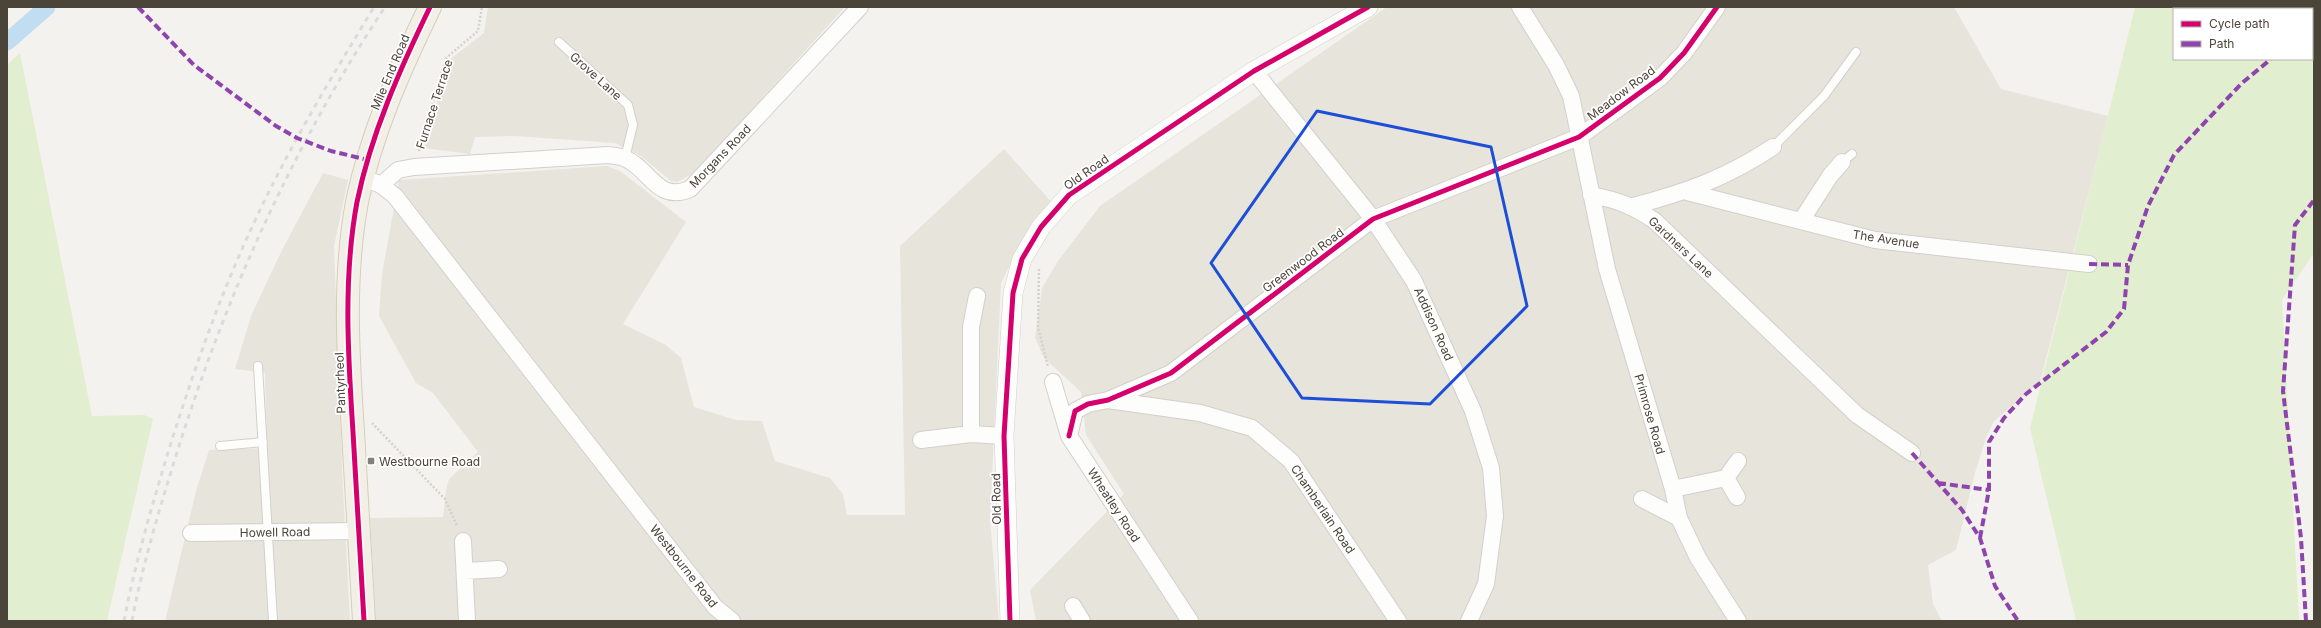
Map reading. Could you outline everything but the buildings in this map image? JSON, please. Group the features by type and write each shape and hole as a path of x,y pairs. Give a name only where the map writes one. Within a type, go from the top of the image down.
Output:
{"main road":[{"name":"Mile End Road","path":"372,146 386,106 430,7"},
{"name":"Pantyrheol","path":"364,621 351,400 348,270 358,201 372,182 372,146"}],"street":[{"name":"Morgans Road","path":"625,158 668,192 679,193 690,189 860,7"},
{"name":"Old Road","path":"1010,621 1004,436 1013,293 1022,259 1041,226 1069,195 1254,71 1368,7"},
{"path":"1520,7 1556,65 1571,96 1591,195"},
{"name":"Meadow Road","path":"1579,137 1660,78 1684,53 1717,7"},
{"name":"Addison Road","path":"1254,71 1373,219 1414,281 1473,412 1491,468 1495,516 1486,584 1469,621"},
{"name":"Greenwood Road","path":"1069,436 1075,412 1088,404 1108,400 1171,373 1373,219 1579,137"},
{"path":"1633,206 1687,192 1742,168 1774,148"},
{"path":"372,182 398,170 414,166 608,155 625,158"},
{"path":"1801,221 1830,176 1847,158"},
{"name":"Westbourne Road","path":"372,182 396,196 715,607 732,621"},
{"name":"The Avenue","path":"1687,192 1875,240 2089,264"},
{"name":"Gardners Lane","path":"1591,195 1615,199 1633,206 1655,221 1856,414 1912,453"},
{"name":"Primrose Road","path":"1591,195 1607,269 1672,489 1679,518 1698,558 1738,621"},
{"path":"971,434 971,327 977,296"},
{"name":"Wheatley Road","path":"1053,382 1069,436 1190,621"},
{"name":"Chamberlain Road","path":"1108,400 1200,413 1252,428 1291,461 1398,621"},
{"path":"921,440 971,434 1004,436"},
{"path":"1672,489 1726,478 1738,461"},
{"path":"1726,478 1737,497"},
{"path":"1642,499 1679,518"},
{"name":"Howell Road","path":"191,533 359,531"},
{"path":"463,541 467,621"},
{"path":"465,571 498,569"},
{"path":"1072,606 1082,621"}],"lane":[{"name":"Grove Lane","path":"559,42 628,105 633,125 625,158"},
{"path":"1774,148 1824,96 1856,52"},
{"path":"258,366 269,532 273,621"},
{"path":"220,446 263,442"}],"path":[{"path":"1039,266 1038,327 1053,382"},
{"path":"371,421 445,499 463,541"}],"highlighted area":[{"path":"1317,111 1491,147 1527,306 1430,404 1302,398 1211,263"}],"shaded area":[{"path":"488,7 845,7 694,173 677,182 671,181 641,156 615,143 514,136 475,137 470,154 424,148 449,60 484,33"},
{"path":"1387,7 1954,7 2001,89 2108,116 2040,382 1994,421 1986,438 1974,476 1956,550 1928,565 1933,604 1942,621 1036,621 1030,590 1124,494 1086,435 1081,392 1044,358 1035,338 1042,288 1058,261 1100,206"},
{"path":"1004,149 1055,206 1018,249 1001,283 990,520 999,621 376,621 370,518 443,517 446,490 449,479 478,452 433,393 416,383 379,316 382,274 399,180 607,166 620,171 686,222 623,324 666,345 681,358 694,407 736,420 762,421 775,461 830,478 843,494 847,515 905,515 900,246"},
{"path":"323,173 348,180 334,246 343,489 350,621 165,621 196,491 209,450 267,448 265,373 235,369 251,316 282,250"}],"green space":[{"path":"2135,7 2314,7 2314,253 2282,300 2299,621 2076,621 2030,428"},
{"path":"20,53 92,416 144,415 153,419 107,621 7,621 7,65"}],"waterway":[{"path":"7,42 47,7"}],"railway":[{"path":"124,621 128,599 150,513 169,449 200,357 234,267 247,237 287,157 329,81 374,7"},
{"path":"132,621 147,555 179,446 198,388 242,275 293,165 352,59 385,7"}],"marked path":[{"path":"138,7 194,65 276,126 297,138 331,151 368,160"},
{"path":"1980,538 1989,490 1989,442 2004,418 2026,394 2106,332 2124,309 2128,265 2148,206 2174,155 2242,83 2270,60"},
{"path":"2306,621 2301,538 2283,391 2295,225 2314,200"},
{"path":"2089,264 2128,265"},
{"path":"1912,453 1962,510 1980,538 1995,586 2018,621"},
{"path":"1938,483 1989,490"}],"cycle path":[{"path":"364,621 348,346 348,288 353,230 357,202 363,177 378,127 397,78 430,7"},
{"path":"1010,621 1004,436 1013,293 1022,259 1041,227 1069,195 1254,71 1368,7"},
{"path":"1069,436 1075,411 1088,404 1108,400 1171,373 1373,219 1579,137 1660,78 1684,53 1717,7"}],"place":[{"name":"Westbourne Road","path":"371,461"}]}
